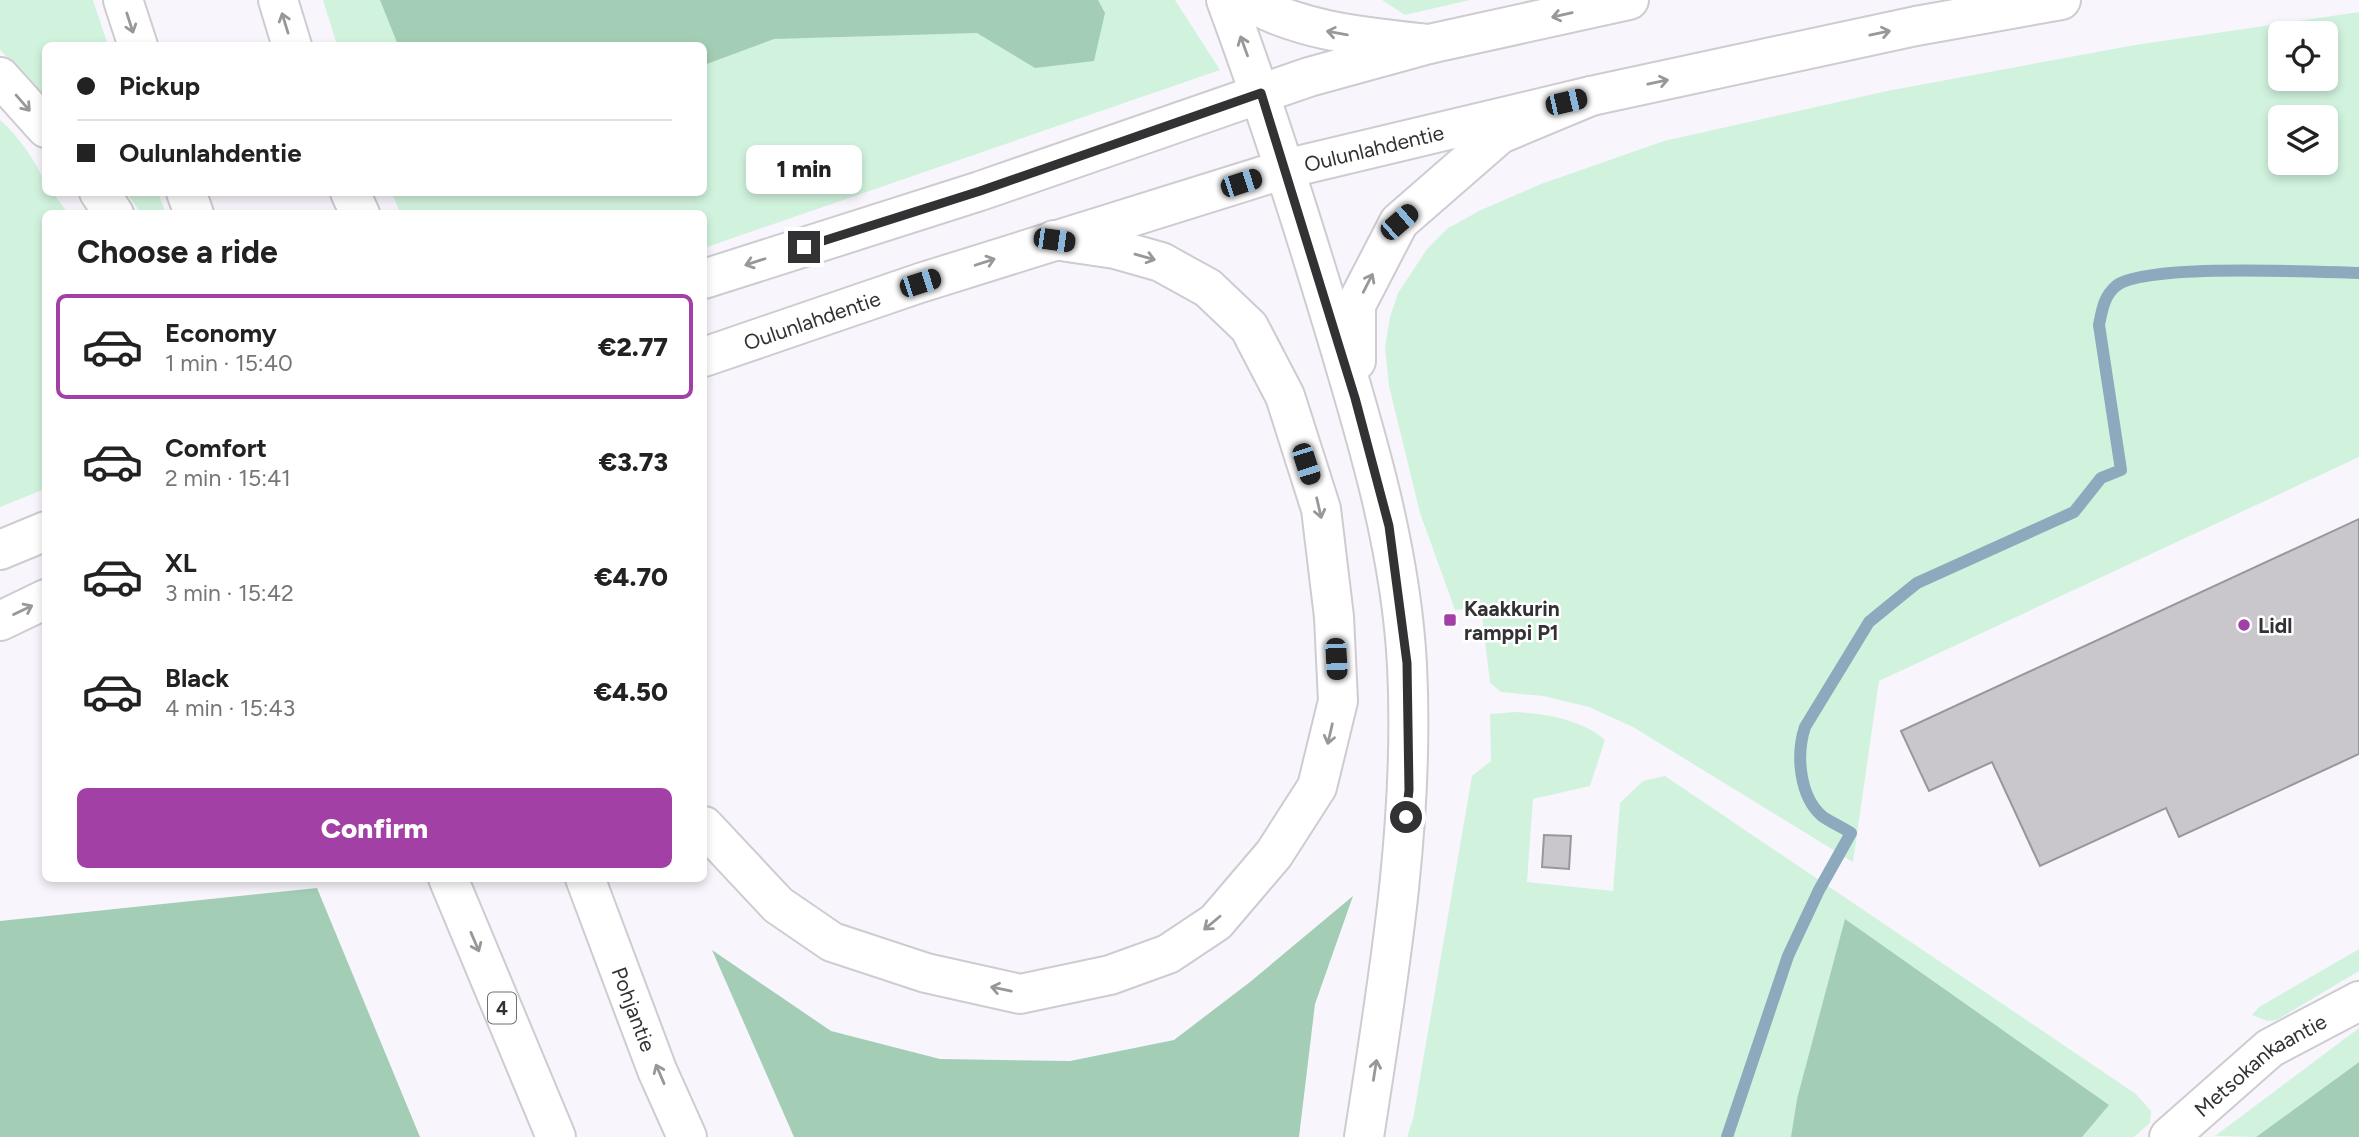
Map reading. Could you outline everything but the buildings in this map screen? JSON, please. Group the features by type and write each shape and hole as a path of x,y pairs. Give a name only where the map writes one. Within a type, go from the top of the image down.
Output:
{"main road":[{"path":"123,0 137,42"},
{"path":"278,0 291,42"},
{"path":"1226,0 1261,93 1355,398 1389,526 1407,663 1409,790 1388,981 1364,1137"},
{"path":"1245,0 1275,16 1334,33 1429,44"},
{"path":"707,278 980,191 1261,93 1429,44 1629,0"},
{"name":"Oulunlahdentie","path":"707,356 1054,240 1285,169 1591,96 1916,26 2061,0"},
{"path":"0,77 42,124"},
{"path":"1355,398 1356,305 1399,222 1500,134 1591,96"},
{"path":"707,829 778,905 832,942 926,973 1020,993 1110,975 1168,954 1216,922 1274,854 1317,787 1338,701 1334,617 1321,509 1285,396 1250,327 1208,288 1161,262 1115,249 1054,240"},
{"path":"0,550 42,533"},
{"path":"0,621 42,601"},
{"name":"4","path":"451,882 556,1137"},
{"name":"Pohjantie","path":"586,882 657,1070 687,1137"},
{"name":"Metsokankaantie","path":"2169,1137 2270,1048 2359,1001"}],"green space":[{"path":"0,0 93,0 107,42 42,42 42,93 0,50"},
{"path":"323,0 1175,0 1220,70 707,247 707,210 399,210 393,196 707,196 707,42 336,42"},
{"path":"380,0 1098,0 1105,13 1094,61 1035,68 977,33 774,39 707,64 707,42 397,42"},
{"path":"1382,0 1470,0 1405,15"},
{"path":"2359,12 2359,457 1879,681 1853,862 1633,727 1589,707 1543,696 1501,692 1490,683 1481,607 1455,610 1420,513 1389,386 1385,347 1390,317 1398,293 1427,249 1448,228 1481,210 1541,184 1664,141 1887,91 2135,45 2268,25 2268,91 2338,91 2338,21 2298,21"},
{"path":"0,120 29,154 41,175 42,196 55,196 66,210 42,210 42,490 0,507"},
{"path":"129,196 159,196 165,210 139,210"},
{"path":"1516,712 1563,719 1586,727 1605,740 1590,786 1533,799 1527,882 1613,891 1620,803 1643,781 1665,776 2136,1094 2151,1111 2150,1123 2134,1137 1407,1137 1413,1119 1472,776 1491,761 1490,714"},
{"path":"317,888 420,1137 0,1137 0,921"},
{"path":"1353,896 1315,1004 1299,1137 794,1137 712,950 831,1031 940,1059 1070,1061 1174,1040 1250,982"},
{"path":"1845,919 2109,1105 2082,1137 1791,1137 1797,1099"},
{"path":"2359,949 2359,971 2277,1020 2267,1021 2252,1015 2259,1007"},
{"path":"2359,1028 2359,1062 2256,1137 2215,1136"},
{"path":"2359,1062 2359,1137 2256,1137"}],"waterway":[{"path":"1727,1137 1788,956 1819,890 1851,833 1822,816 1814,808 1801,774 1801,749 1805,727 1869,622 1917,583 2074,512 2101,478 2121,470 2099,325 2104,304 2116,286 2133,279 2160,274 2194,272 2232,270 2359,273"}],"place":[{"name":"Kaakkurin ramppi P1","path":"1450,620"},
{"name":"Lidl","path":"2244,625"}],"route":[{"path":"804,247 980,191 1261,93 1355,398 1389,526 1407,663 1409,790 1406,817"}]}
